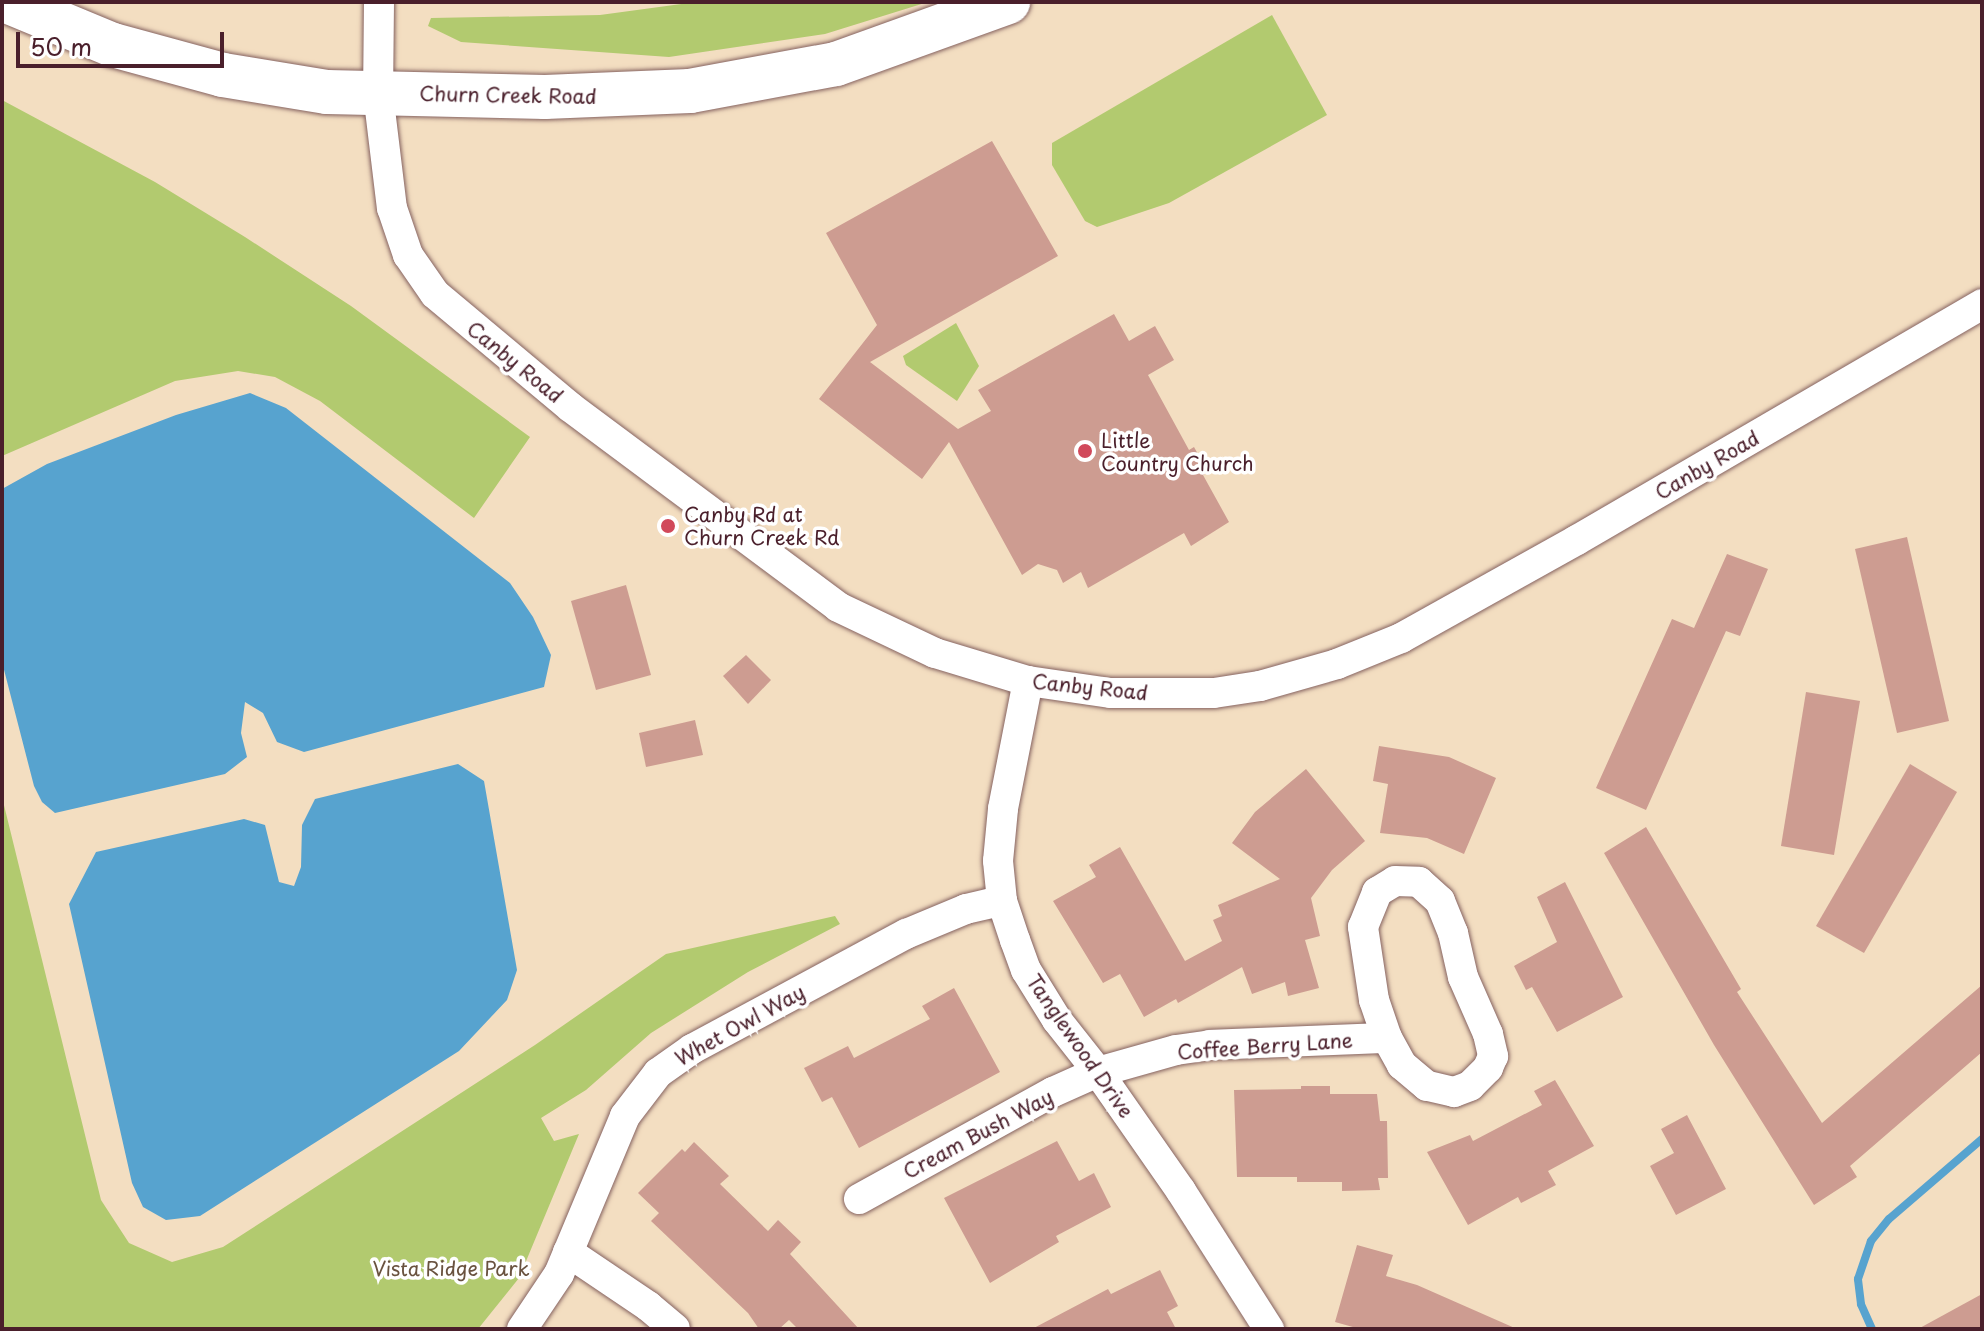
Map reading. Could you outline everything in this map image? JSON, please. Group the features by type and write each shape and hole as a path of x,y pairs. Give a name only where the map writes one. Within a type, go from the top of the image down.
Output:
{"main road":[{"name":"Churn Creek Road","path":"9,2 89,37 157,60 275,84 327,92 618,96 713,88 836,64 1008,2"}],"street":[{"name":"Canby Road","path":"379,2 378,93 397,229 408,255 435,294 570,407 838,607 935,653 1028,681 1110,693 1214,693 1260,686 1337,664 1401,638 1577,540 1982,304"},
{"name":"Tanglewood Drive","path":"1028,681 1003,809 998,861 1002,901 1026,970 1057,1020 1098,1072 1181,1191 1269,1329"},
{"name":"Coffee Berry Lane","path":"1395,881 1419,882 1430,889 1446,914 1463,977 1488,1034 1493,1056 1488,1068 1470,1086 1441,1092 1413,1077 1387,1038 1371,990 1363,927 1369,906 1384,886 1395,881"},
{"name":"Whet Owl Way","path":"522,1329 548,1295 625,1116 658,1073 692,1049 906,934 966,909 1002,901"},
{"name":"Coffee Berry Lane","path":"1098,1072 1176,1050 1210,1045 1387,1038"},
{"name":"Cream Bush Way","path":"859,1199 1053,1092 1098,1072"},
{"path":"568,1252 648,1306 675,1329"}],"green space":[{"path":"696,2 928,2 825,34 669,57 461,42 428,26 431,18 600,15"},
{"path":"1272,15 1327,115 1169,203 1097,227 1085,221 1052,165 1052,143"},
{"path":"2,100 155,182 245,237 351,306 530,437 474,518 320,401 275,377 238,371 175,381 2,456"},
{"path":"956,323 979,366 957,401 906,365 903,356"},
{"name":"Vista Ridge Park","path":"2,797 101,1200 129,1243 172,1262 223,1247 535,1045 666,954 835,916 840,924 748,972 651,1033 586,1090 541,1118 554,1141 579,1134 519,1278 478,1329 2,1329"}],"water":[{"path":"250,393 286,408 510,583 533,617 551,655 544,687 304,752 277,742 263,713 245,702 241,733 247,757 225,774 55,813 42,802 34,786 2,662 2,489 47,464 176,415"},
{"path":"458,764 484,781 517,970 507,1000 459,1051 200,1216 166,1220 143,1207 132,1183 69,904 96,852 244,819 265,825 279,882 294,886 301,867 302,825 315,799"}],"building":[{"path":"992,141 1058,256 870,362 958,429 991,411 978,390 1114,314 1129,341 1155,326 1174,360 1148,375 1189,450 1194,447 1208,472 1203,475 1229,522 1191,546 1184,533 1088,588 1081,572 1063,583 1057,570 1038,564 1022,575 949,442 922,479 819,399 877,325 826,233"},
{"path":"1907,537 1949,721 1897,733 1855,549"},
{"path":"1727,554 1768,569 1740,636 1726,631 1646,810 1596,788 1672,619 1694,628"},
{"path":"626,585 651,675 596,690 571,601"},
{"path":"746,655 771,680 748,704 723,676"},
{"path":"1806,692 1860,701 1834,855 1781,846"},
{"path":"695,720 703,755 646,767 639,733"},
{"path":"1379,746 1449,757 1496,778 1464,854 1427,838 1380,833 1388,784 1373,781"},
{"path":"1910,764 1957,792 1864,953 1816,926"},
{"path":"1306,769 1365,841 1332,870 1311,898 1320,936 1305,940 1319,988 1288,996 1285,982 1252,994 1242,967 1178,1003 1176,999 1144,1017 1120,974 1103,983 1053,901 1096,877 1089,865 1120,847 1185,961 1222,941 1213,920 1222,916 1218,905 1280,879 1232,843 1255,812"},
{"path":"1646,827 1741,989 1737,992 1822,1123 1982,985 1982,1052 1850,1166 1857,1177 1814,1205 1714,1045 1604,853"},
{"path":"1565,882 1623,997 1557,1032 1532,987 1526,990 1514,966 1557,942 1537,897"},
{"path":"954,988 1000,1072 859,1148 832,1097 822,1102 804,1068 848,1046 854,1058 930,1019 922,1006"},
{"path":"1555,1080 1594,1146 1548,1171 1556,1185 1521,1203 1518,1197 1468,1225 1427,1152 1470,1135 1473,1141 1542,1105 1534,1091"},
{"path":"1301,1086 1330,1086 1330,1094 1377,1094 1380,1121 1387,1121 1388,1178 1378,1178 1380,1190 1342,1191 1342,1182 1297,1182 1297,1177 1237,1177 1234,1090 1301,1089"},
{"path":"1687,1115 1726,1189 1676,1215 1650,1166 1674,1153 1661,1129"},
{"path":"1057,1141 1079,1181 1094,1173 1111,1207 1056,1236 1059,1242 990,1283 944,1198"},
{"path":"694,1142 729,1176 720,1184 768,1231 778,1220 801,1242 790,1254 859,1329 798,1329 789,1320 779,1329 759,1329 748,1313 651,1221 659,1213 638,1193 682,1149 685,1152"},
{"path":"1357,1245 1393,1255 1386,1276 1417,1285 1517,1329 1360,1329 1335,1322"},
{"path":"1160,1270 1178,1306 1167,1312 1176,1329 1032,1329 1108,1289 1111,1294"},
{"path":"1982,1294 1982,1329 1918,1329"}],"waterway":[{"path":"1872,1329 1861,1304 1858,1279 1871,1241 1889,1219 1982,1139"}],"place":[{"name":"Little Country Church","path":"1085,451"},
{"name":"Canby Rd at Churn Creek Rd","path":"668,526"}]}
